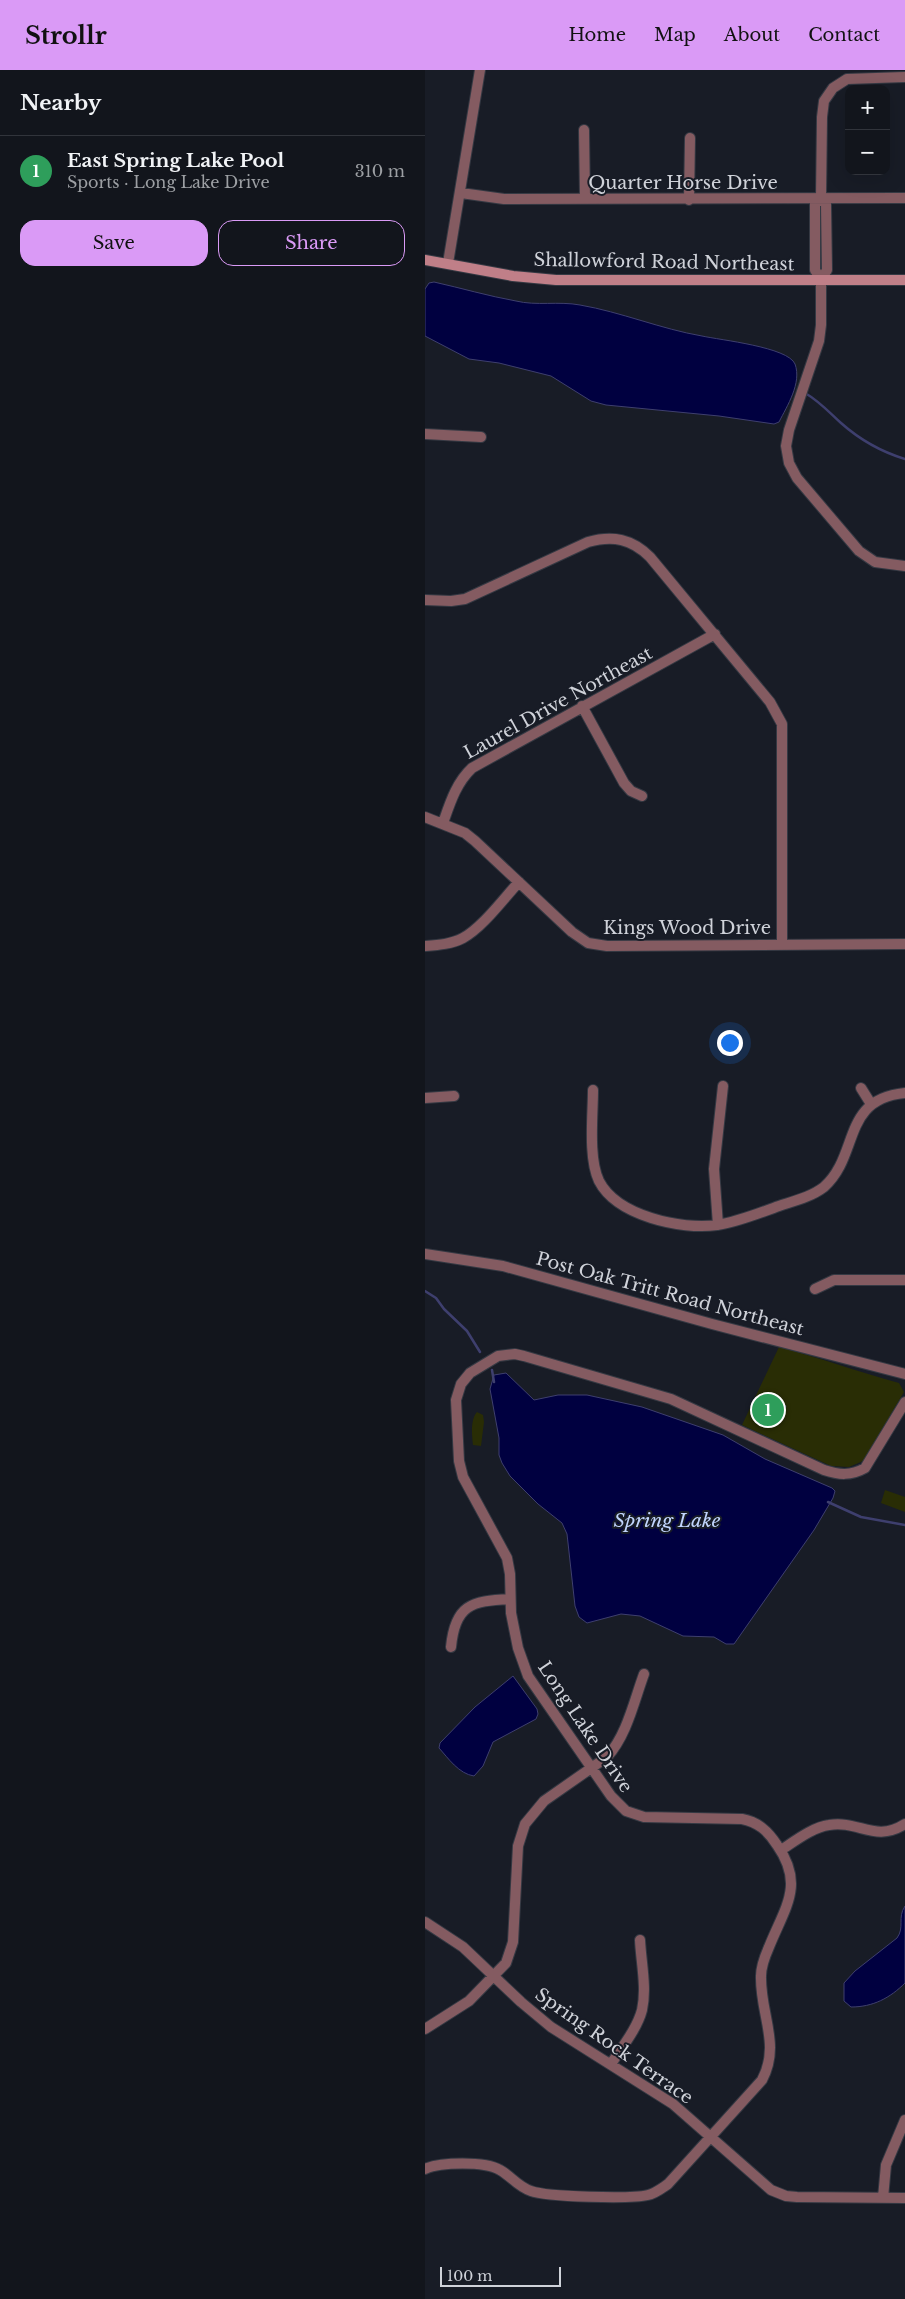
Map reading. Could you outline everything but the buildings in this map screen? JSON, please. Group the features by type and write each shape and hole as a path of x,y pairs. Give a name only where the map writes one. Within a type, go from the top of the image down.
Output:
{"main road":[{"name":"Shallowford Road Northeast","path":"425,260 513,276 556,280 905,280"}],"street":[{"path":"448,263 481,70"},
{"path":"905,76 847,79 833,88 824,101 821,198 826,204 827,270 821,280 821,325 819,341 789,430 786,446 789,462 797,478 859,552 875,562 905,566"},
{"path":"584,130 585,199"},
{"path":"689,200 690,138"},
{"name":"Quarter Horse Drive","path":"461,193 504,199 905,198"},
{"path":"425,434 481,437"},
{"path":"425,600 451,601 465,599 588,542 613,537 635,544 643,549 770,702 782,724 782,945"},
{"name":"Laurel Drive Northeast","path":"443,823 456,788 462,778 472,768 715,634"},
{"path":"582,706 624,783 631,791 642,796"},
{"name":"Kings Wood Drive","path":"425,817 465,833 572,932 589,943 607,946 905,944"},
{"path":"425,946 451,943 463,938 473,931 519,882"},
{"path":"718,1225 714,1169 723,1086"},
{"path":"861,1088 871,1104"},
{"path":"593,1090 595,1163 599,1180 608,1194 622,1206 646,1216 687,1225 718,1225 808,1196 825,1186 840,1165 856,1122 871,1104 905,1093"},
{"path":"425,1098 454,1096"},
{"name":"Post Oak Tritt Road Northeast","path":"425,1254 503,1266 712,1324 905,1374"},
{"path":"815,1288 834,1280 905,1280"},
{"name":"Long Lake Drive","path":"425,2169 445,2164 490,2166 499,2169 520,2186 539,2194 638,2196 660,2190 668,2184 762,2080 770,2064 771,2048 761,1974 764,1960 792,1887 790,1868 781,1850 767,1831 749,1820 652,1818 631,1814 616,1803 590,1769 528,1676 515,1634 507,1558 463,1478 456,1410 457,1391 465,1378 498,1356 515,1354 524,1356 656,1394 687,1405 824,1470 837,1474 857,1472 865,1468 905,1402"},
{"path":"451,1647 455,1622 465,1608 484,1601 510,1600"},
{"path":"425,2029 469,2001 506,1963 511,1951 518,1846 525,1824 544,1801 607,1757 619,1742 644,1674"},
{"path":"781,1850 827,1825 845,1824 876,1832 890,1831 905,1824"},
{"name":"Spring Rock Terrace","path":"425,1922 463,1947 540,2019 673,2104 765,2185 778,2194 797,2197 905,2198"},
{"path":"611,2064 636,2025 642,2010 643,1990 640,1940"},
{"path":"883,2198 886,2165 905,2120"}],"green space":[{"path":"779,1347 899,1383 904,1392 863,1461 849,1467 831,1466 742,1425"},
{"path":"477,1412 483,1415 484,1422 481,1446 473,1445 472,1424"},
{"path":"885,1490 905,1497 905,1512 881,1503"}],"water":[{"path":"434,282 524,302 572,304 595,308 687,333 767,349 790,358 795,364 797,379 789,402 779,422 774,424 719,416 606,405 591,401 551,376 499,363 469,359 425,336 425,289 429,283"},
{"name":"Spring Lake","path":"506,1373 534,1400 558,1395 587,1395 642,1407 723,1435 765,1459 835,1491 833,1498 814,1530 734,1644 726,1644 714,1637 683,1636 640,1616 621,1614 587,1623 579,1617 575,1606 567,1534 562,1523 538,1504 510,1476 499,1455 499,1438 490,1389 494,1375"},
{"path":"758,1399 771,1407 775,1401 786,1406 777,1425 751,1414"},
{"path":"513,1676 537,1709 536,1719 493,1742 483,1766 474,1776 469,1775 454,1765 439,1748 440,1743 475,1707"},
{"path":"905,1906 905,1983 881,2001 859,2007 851,2007 844,2001 844,1983 855,1971 897,1938 901,1930"}],"waterway":[{"path":"805,393 863,440 879,449 905,459"},
{"path":"425,1291 436,1298 444,1309 467,1331 480,1352"},
{"path":"492,1370 494,1382"},
{"path":"828,1502 861,1517 905,1525"}],"place":[{"name":"East Spring Lake Pool","path":"768,1410"}]}
